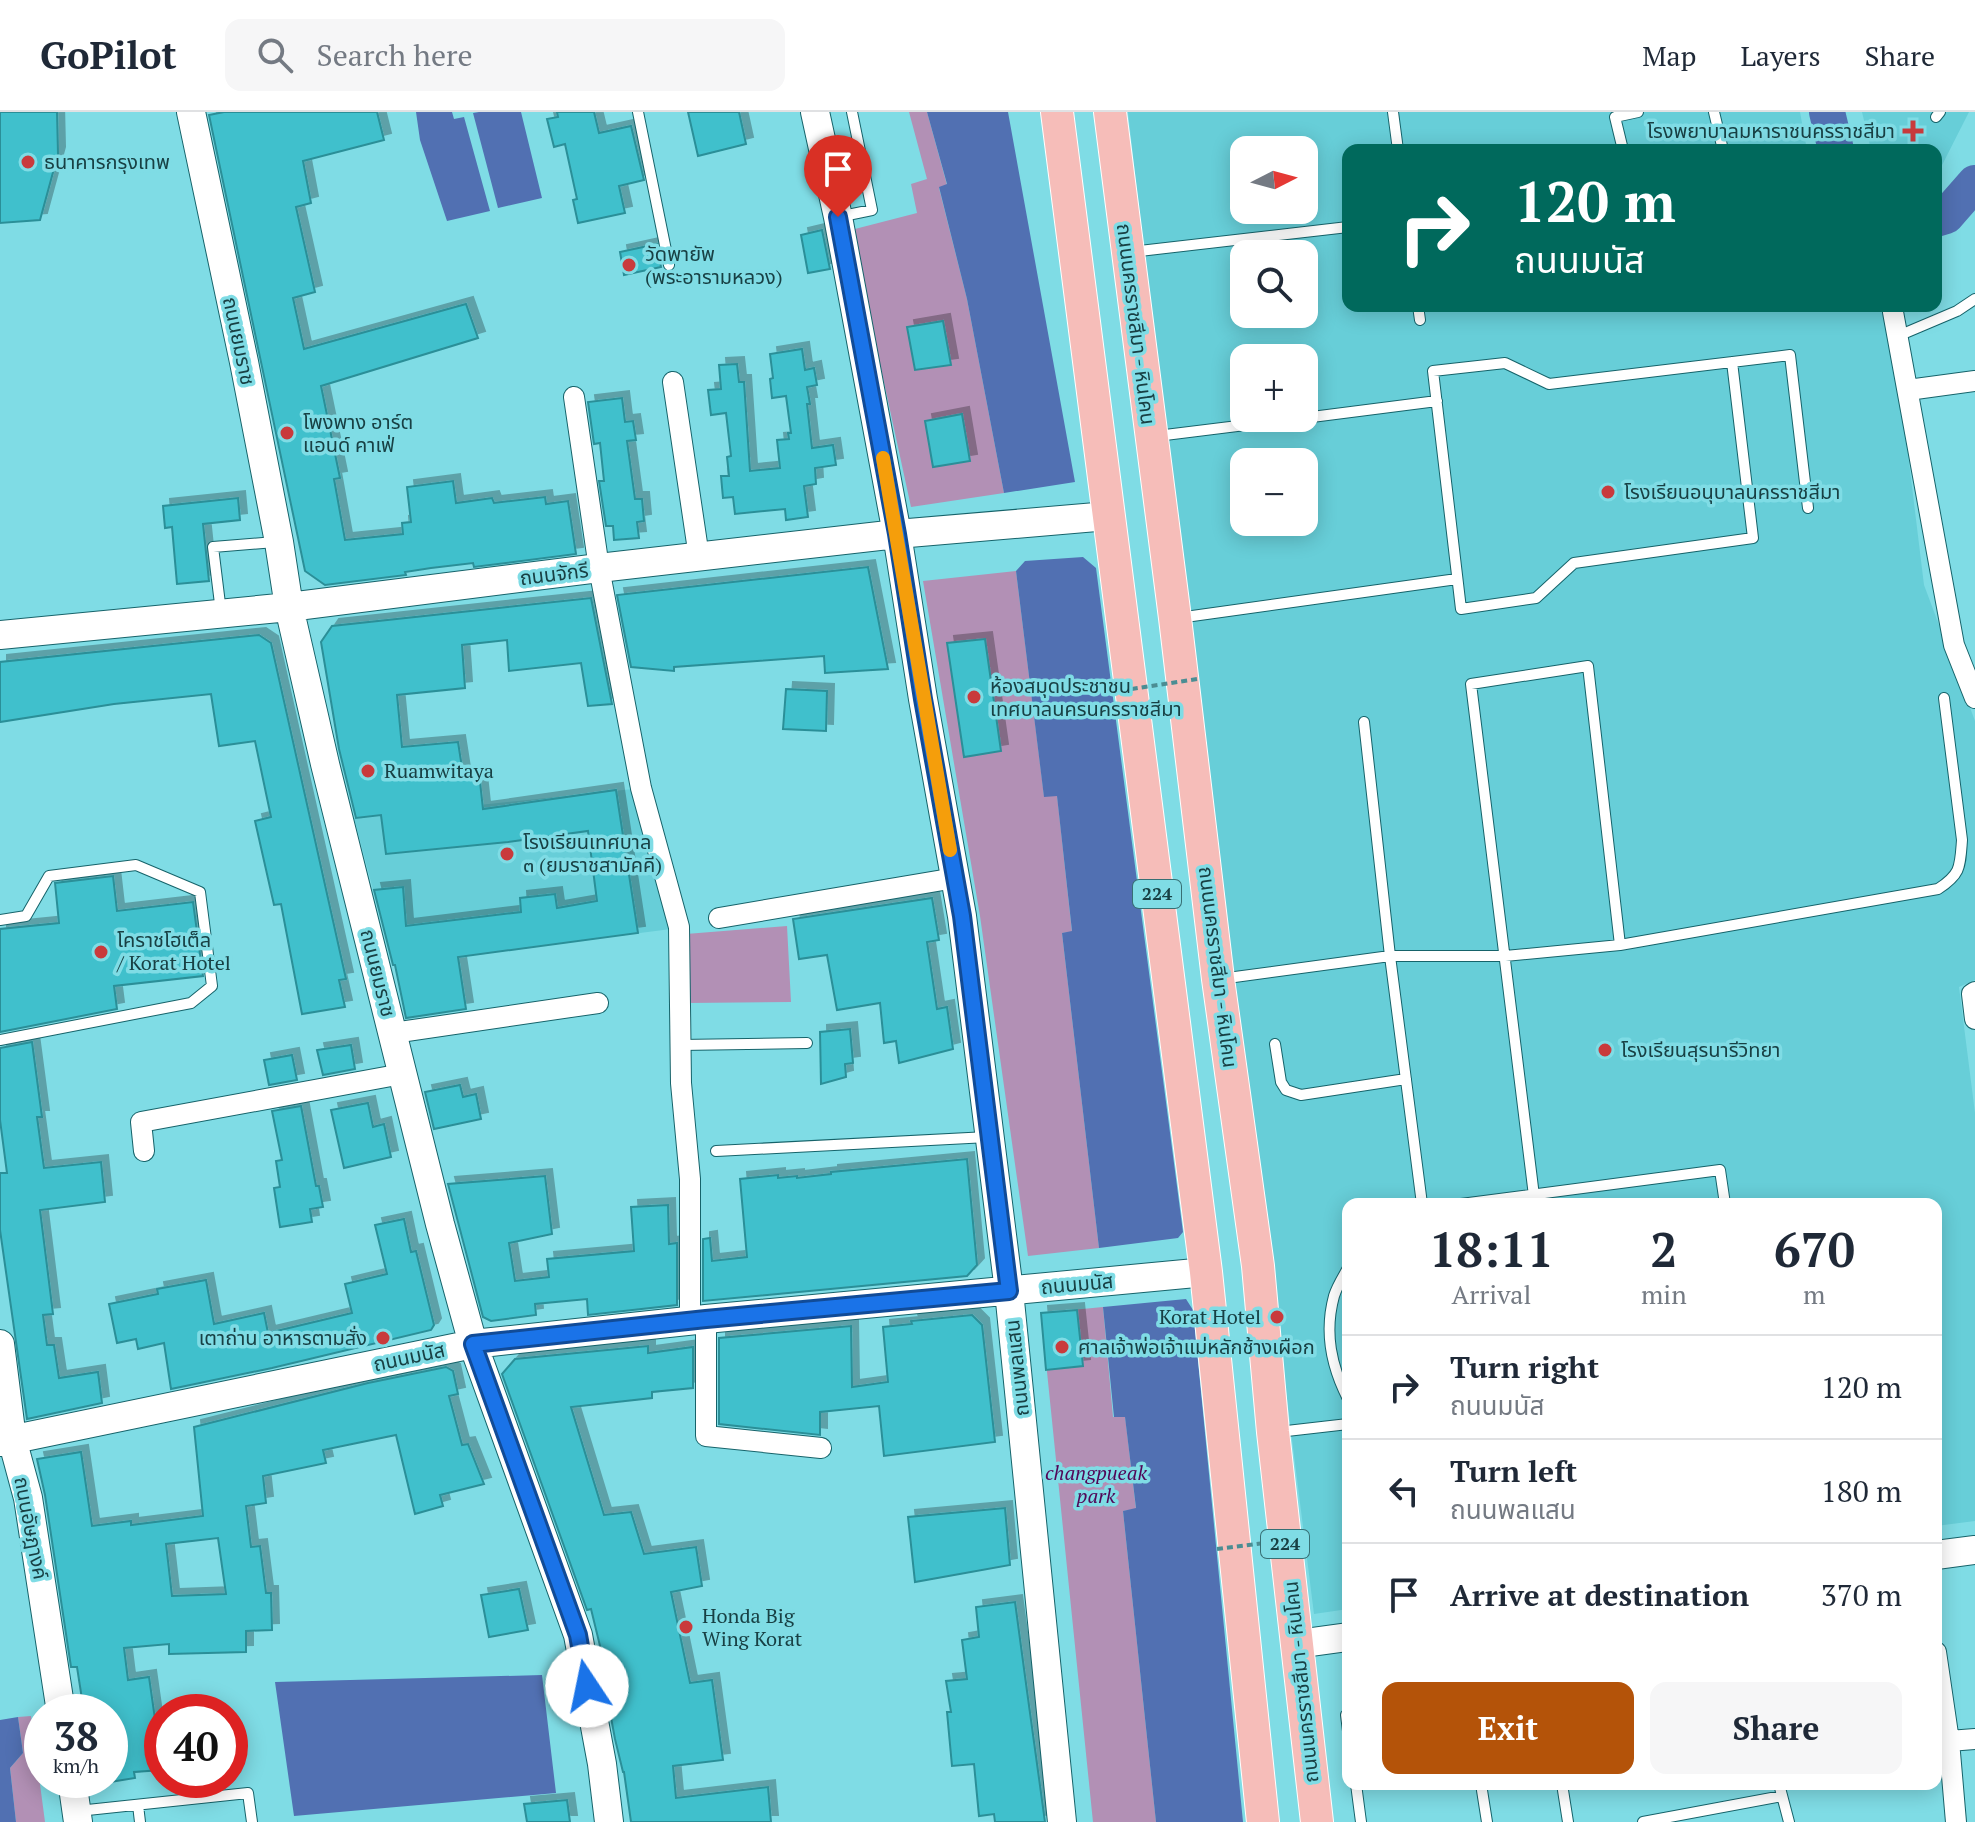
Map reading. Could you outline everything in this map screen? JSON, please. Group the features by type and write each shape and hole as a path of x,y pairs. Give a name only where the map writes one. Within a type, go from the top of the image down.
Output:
{"main road":[{"name":"224","path":"1057,112 1206,1272 1263,1822"},
{"name":"ถนนนครราชสีมา - หินโคน","path":"1110,112 1218,979 1258,1266 1273,1432 1317,1822"},
{"path":"1108,516 1160,510"},
{"path":"1206,1272 1258,1266"}],"street":[{"name":"ถนนยมราช","path":"191,112 244,362 289,607 328,778 473,1344 578,1635 602,1764 609,1822"},
{"name":"ถนนพลแสน","path":"815,112 838,217 897,534 962,916 1009,1291 1062,1822"},
{"path":"1893,312 1954,645 1966,652 1975,698"},
{"path":"1908,390 1975,381"},
{"path":"673,382 699,557"},
{"path":"574,397 599,568 641,788 679,927 681,1083 706,1436 821,1448"},
{"name":"ถนนจักรี","path":"0,635 289,607 897,534 1108,516"},
{"path":"719,918 955,878"},
{"path":"1975,992 1972,994 1975,1019"},
{"path":"393,1033 598,1003"},
{"path":"144,1151 141,1122 402,1074"},
{"name":"ถนนมนัส","path":"6,1440 473,1344 1206,1272"},
{"name":"ถนนอัษฎางค์","path":"0,1344 6,1440 28,1498 58,1694"},
{"path":"1942,1554 1975,1550"},
{"path":"1297,1644 1342,1638"},
{"path":"1942,1693 1956,1822"},
{"path":"1949,1741 1975,1739"}],"lane":[{"path":"638,112 669,265"},
{"path":"838,217 872,210 852,112"},
{"path":"1393,112 1397,144"},
{"path":"1622,144 1615,117 1638,112"},
{"path":"1714,112 1722,144"},
{"path":"1127,252 1342,228"},
{"path":"1898,336 1957,311 1975,299"},
{"path":"1419,312 1420,320"},
{"path":"1732,362 1753,538 1574,563 1536,598 1461,609 1433,371 1505,363 1549,384 1790,355 1808,508"},
{"path":"1318,416 1437,401"},
{"path":"1151,437 1230,427"},
{"path":"221,614 213,547 279,542"},
{"path":"1175,618 1457,579"},
{"path":"1534,1198 1471,684 1588,666 1620,945"},
{"path":"1218,979 1390,956 1505,956 1620,945 1938,889 1954,879 1960,863 1962,840 1944,698"},
{"path":"1364,722 1421,1198"},
{"path":"0,920 26,916 49,876 136,865 200,892 212,986 191,1003 0,1040"},
{"path":"680,1045 807,1043"},
{"path":"1275,1044 1281,1082 1286,1090 1301,1095 1406,1079"},
{"path":"716,1151 990,1136"},
{"path":"1540,1198 1720,1170 1724,1198"},
{"path":"1342,1279 1334,1293 1328,1331 1334,1368 1342,1386"},
{"path":"1273,1432 1342,1425"},
{"path":"1357,1790 1361,1822"},
{"path":"1482,1790 1487,1822"},
{"path":"1563,1790 1568,1822"},
{"path":"1780,1790 1789,1822"},
{"path":"77,1817 138,1805 248,1793 252,1822"},
{"path":"1643,1822 1782,1796"},
{"path":"138,1805 140,1822"}],"path":[{"path":"1112,692 1197,679"},
{"path":"1217,1549 1305,1538"}],"shaded area":[{"path":"416,112 452,112 454,119 464,117 490,211 447,221 420,140"},
{"path":"521,112 542,198 498,208 473,113"},
{"path":"927,112 1008,112 1075,482 1004,493 967,299 939,187 947,184"},
{"name":"โรงเรียนสุรนารีวิทยา","path":"1128,112 1800,112 1806,144 1342,144 1342,312 1891,312 1924,585 1975,721 1975,980 1959,987 1975,1113 1975,1521 1942,1525 1942,1198 1342,1198 1342,1610 1314,1614"},
{"name":"โรงพยาบาลมหาราชนครราชสีมา","path":"1862,112 1969,112 1942,165 1942,144 1870,144"},
{"path":"1083,557 1096,568 1183,1232 1178,1238 1099,1248 1062,933 1072,931 1057,796 1044,797 1016,571 1025,561"},
{"name":"โรงเรียนเทศบาล ๓ (ยมราชสามัคคี)","path":"633,789 671,929 393,965 354,818"},
{"path":"1186,1299 1193,1310 1243,1822 1156,1822 1123,1511 1136,1508 1125,1417 1114,1417 1103,1307"},
{"path":"542,1675 556,1793 294,1816 275,1682"},
{"path":"18,1717 23,1753 10,1768 16,1822 0,1822 0,1720"}],"green space":[{"path":"909,112 927,112 947,185 939,188 967,299 1004,493 911,507 851,230 917,213 911,184 927,179"},
{"path":"1016,571 1044,796 1057,795 1072,932 1062,933 1099,1248 1028,1256 980,916 923,581"},
{"path":"787,926 791,1002 687,1003 686,934"},
{"name":"changpueak park","path":"1103,1307 1113,1417 1125,1416 1136,1509 1123,1511 1156,1822 1093,1822 1041,1313"},
{"path":"18,1717 24,1717 24,1798 42,1798 45,1822 16,1822 10,1768 23,1753"}],"building":[{"name":"ธนาคารกรุงเทพ","path":"0,112 57,112 58,154 40,220 0,223"},
{"path":"224,112 377,112 384,140 303,161 311,203 296,207 315,292 293,298 304,349 466,304 478,338 321,386 340,478 334,479 345,540 403,534 402,523 411,522 407,487 453,481 456,503 492,498 494,503 545,497 546,504 568,501 576,554 474,567 473,563 431,568 405,572 406,575 325,585 305,571 209,115"},
{"path":"557,112 594,112 599,133 631,126 644,180 619,186 625,213 578,223 573,200 577,199 565,144 554,147 547,119 558,117"},
{"path":"688,112 739,112 746,144 698,156"},
{"path":"822,230 830,269 808,273 801,235"},
{"path":"657,244 661,267 624,275 620,252"},
{"path":"943,321 951,365 915,370 907,327"},
{"path":"802,349 805,370 814,368 817,385 807,387 812,448 833,445 836,465 815,468 816,484 804,486 808,517 786,520 785,509 735,514 733,497 723,498 721,476 729,476 727,457 731,456 726,413 711,415 708,390 721,389 719,365 737,364 739,382 744,382 750,471 780,468 777,440 789,439 788,433 791,433 786,396 772,398 770,354"},
{"path":"622,398 625,422 633,421 636,440 627,441 635,499 642,499 644,521 637,522 639,538 614,540 613,526 606,526 599,481 604,481 600,443 594,444 588,402"},
{"path":"962,414 970,461 933,467 925,421"},
{"path":"238,498 240,520 203,524 209,581 177,584 172,527 165,528 163,506"},
{"path":"868,567 888,669 825,673 824,656 674,667 674,671 631,667 617,595"},
{"path":"591,598 612,704 588,706 581,663 509,671 507,640 462,645 465,688 397,695 402,747 458,742 463,774 479,773 483,809 616,790 638,933 458,957 466,1009 406,1018 374,890 403,887 406,926 521,912 520,898 555,894 557,908 597,901 588,831 386,854 381,815 356,818 339,749 321,642 332,626"},
{"path":"259,635 271,643 346,979 339,980 345,1007 302,1014 281,904 274,905 255,821 271,817 255,741 219,746 211,694 114,704 0,722 0,662"},
{"name":"ห้องสมุดประชาชน เทศบาลนครนครราชสีมา","path":"985,639 1001,751 964,757 947,643"},
{"path":"786,689 827,691 826,731 783,729"},
{"name":"โคราชโฮเต็ล / Korat Hotel","path":"113,876 117,911 193,902 203,976 114,986 117,1009 0,1032 0,929 59,923 55,883"},
{"path":"932,898 939,940 927,942 937,1009 947,1007 953,1049 899,1063 896,1041 884,1043 880,1003 837,1010 827,955 799,959 793,919"},
{"path":"850,1029 853,1063 845,1064 846,1077 821,1084 820,1032"},
{"path":"32,1042 42,1117 37,1117 44,1168 101,1162 105,1202 40,1210 53,1314 43,1315 47,1345 54,1345 59,1378 98,1372 102,1403 27,1419 0,1230 0,1173 7,1173 0,1120 0,1048"},
{"path":"351,1045 355,1069 323,1075 317,1050"},
{"path":"292,1055 297,1080 269,1085 264,1060"},
{"path":"460,1085 463,1097 476,1094 481,1119 434,1129 425,1092"},
{"path":"368,1103 373,1127 384,1124 391,1157 344,1168 331,1110"},
{"path":"301,1106 323,1207 310,1209 312,1222 280,1227 274,1188 280,1187 276,1161 282,1160 272,1111"},
{"path":"967,1159 977,1265 967,1276 703,1301 703,1239 710,1238 712,1261 747,1257 740,1179 778,1175 778,1178 797,1178"},
{"path":"545,1176 552,1234 509,1243 515,1281 549,1277 547,1259 634,1251 631,1207 668,1205 669,1244 677,1243 677,1305 588,1315 587,1299 535,1304 536,1315 491,1321 483,1317 448,1184"},
{"path":"404,1219 411,1252 416,1251 434,1325 431,1330 171,1389 164,1343 138,1349 136,1339 117,1343 109,1304 158,1294 157,1289 206,1280 214,1324 264,1313 268,1333 352,1313 345,1284 387,1274 375,1225"},
{"name":"ศาลเจ้าพ่อเจ้าแม่หลักช้างเผือก","path":"1077,1310 1083,1366 1046,1370 1041,1313"},
{"path":"972,1315 982,1325 995,1442 884,1456 879,1406 820,1412 820,1435 719,1424 719,1338 851,1326 852,1387 888,1382 883,1327"},
{"path":"648,1346 648,1353 693,1347 693,1388 652,1392 652,1398 571,1407 604,1515 631,1512 644,1554 696,1547 702,1586 671,1592 690,1683 712,1680 723,1760 673,1766 676,1798 768,1787 771,1822 631,1822 624,1772 607,1696 612,1695 591,1609 587,1610 502,1374 515,1359"},
{"path":"446,1367 453,1371 458,1394 449,1396 462,1445 468,1444 484,1484 440,1495 443,1506 415,1514 396,1435 323,1450 326,1463 263,1476 266,1503 246,1506 251,1547 260,1546 266,1593 271,1593 272,1630 246,1631 246,1652 169,1654 169,1644 124,1648 128,1680 149,1677 151,1694 144,1694 144,1771 134,1772 135,1778 128,1779 128,1694 81,1694 77,1667 71,1667 37,1459 81,1452 92,1526 131,1521 131,1525 203,1516 194,1427 368,1383","holes":["218,1538 226,1594 172,1596 166,1544"]},
{"path":"1005,1508 1010,1565 915,1582 908,1517"},
{"path":"519,1589 528,1630 489,1637 481,1595"},
{"path":"1015,1602 1045,1822 995,1822 994,1814 979,1816 974,1764 952,1766 947,1712 951,1712 946,1681 967,1679 962,1640 979,1637 976,1607"},
{"path":"567,1800 570,1822 527,1822 524,1804"}],"waterway":[{"path":"1827,112 1835,144"},
{"path":"1942,217 1975,183"}],"slow traffic":[{"path":"883,458 950,850"}],"place":[{"name":"โรงพยาบาลมหาราชนครราชสีมา","path":"1913,131"},
{"name":"ธนาคารกรุงเทพ","path":"28,162"},
{"name":"วัดพายัพ (พระอารามหลวง)","path":"629,265"},
{"name":"โพงพาง อาร์ต แอนด์ คาเฟ่","path":"287,433"},
{"name":"โรงเรียนอนุบาลนครราชสีมา","path":"1608,492"},
{"name":"ห้องสมุดประชาชน เทศบาลนครนครราชสีมา","path":"974,697"},
{"name":"Ruamwitaya","path":"368,771"},
{"name":"โรงเรียนเทศบาล ๓ (ยมราชสามัคคี)","path":"507,854"},
{"name":"โคราชโฮเต็ล / Korat Hotel","path":"101,952"},
{"name":"โรงเรียนสุรนารีวิทยา","path":"1605,1050"},
{"name":"Korat Hotel","path":"1277,1317"},
{"name":"เตาถ่าน อาหารตามสั่ง","path":"383,1338"},
{"name":"ศาลเจ้าพ่อเจ้าแม่หลักช้างเผือก","path":"1062,1347"},
{"name":"Honda Big Wing Korat","path":"686,1627"}],"route":[{"path":"587,1686 578,1635 473,1344 1009,1291 962,916 897,534 838,217"}]}
